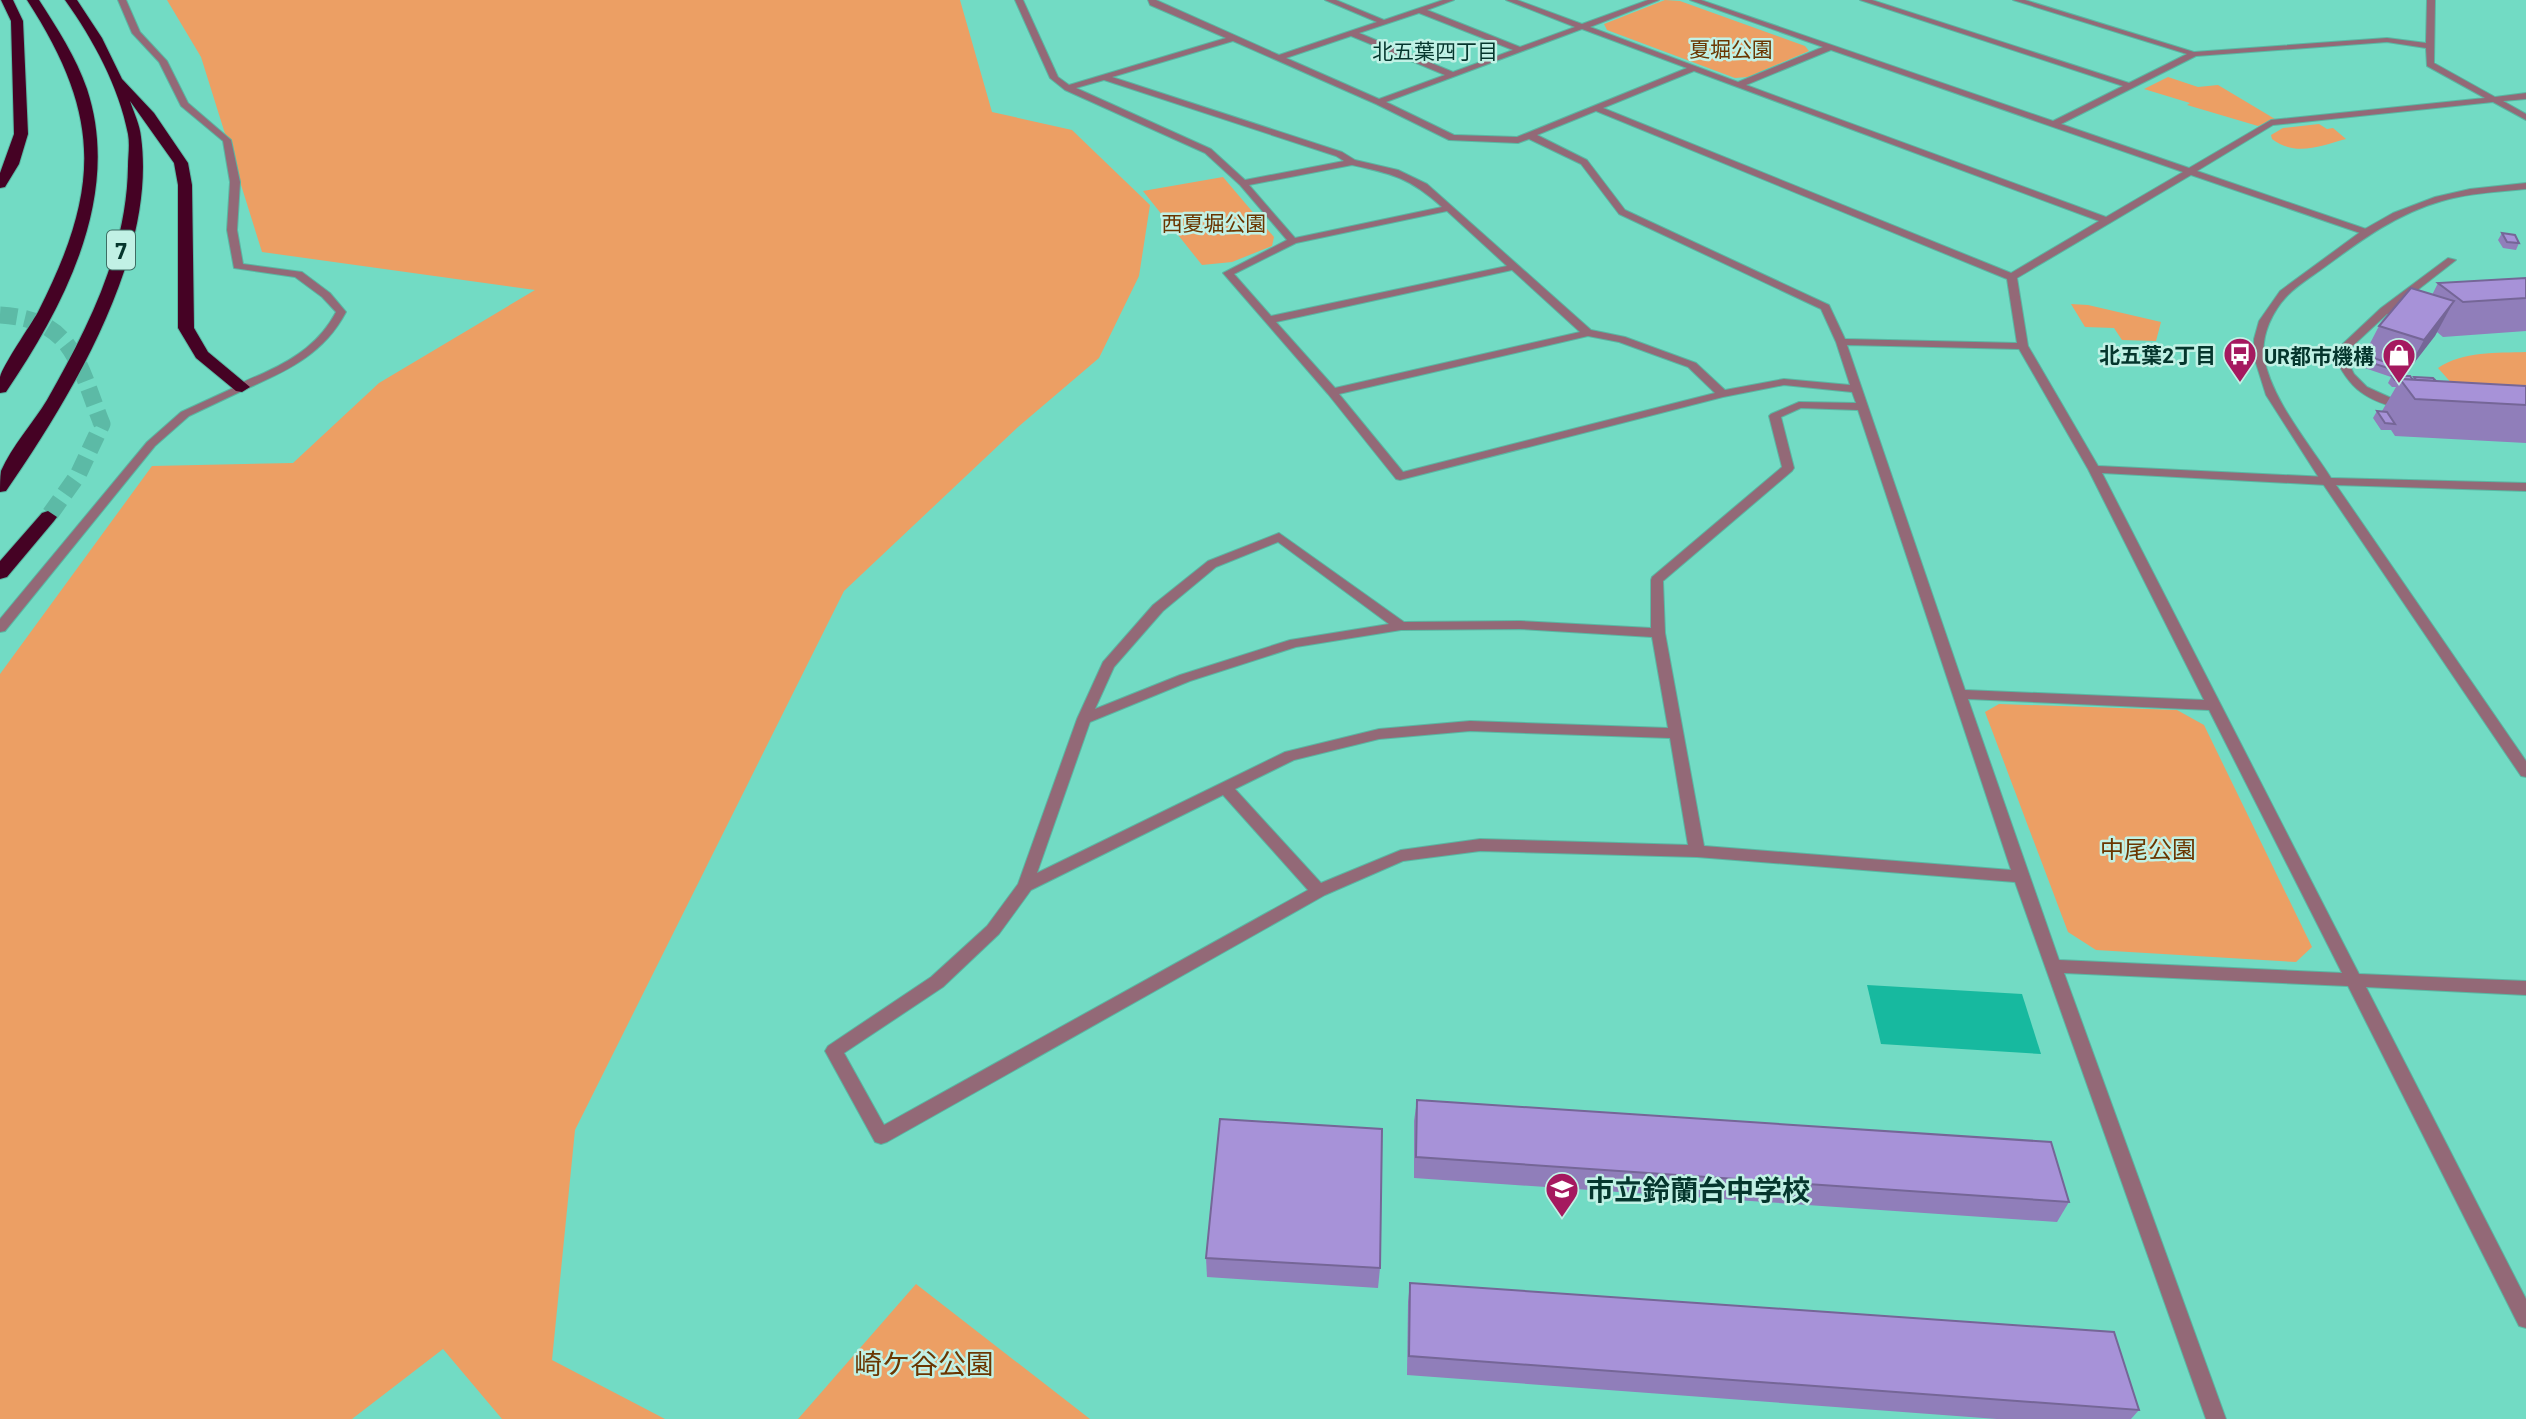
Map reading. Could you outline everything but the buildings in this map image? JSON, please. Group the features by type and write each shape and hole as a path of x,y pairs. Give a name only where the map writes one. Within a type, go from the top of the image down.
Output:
{"highway":[{"path":"0,184 12,164 21,134 17,21 7,0"},
{"name":"7","path":"0,388 19,361 81,231 90,184 85,104 67,54 33,0"},
{"name":"7","path":"0,487 63,391 103,311 121,253 132,202 135,138 116,77 84,17 71,0"},
{"path":"116,77 149,116 181,163 185,186 187,328 202,355 242,387"},
{"path":"0,573 48,517"}],"street":[{"path":"0,628 151,444 185,414 304,356 333,330 341,312 326,295 298,274 237,266 232,230 236,182 227,140 184,104 163,61 136,33 122,0"},
{"path":"1019,0 1054,78 1068,88 1208,151 1244,183 1293,241"},
{"path":"1152,0 1153,3 1379,102 1452,138 1518,140 1694,68"},
{"path":"1329,0 1383,22"},
{"path":"1279,58 1450,0"},
{"path":"1510,0 2106,221"},
{"path":"1379,102 1655,0"},
{"path":"1694,0 2366,232"},
{"path":"1864,0 2130,86"},
{"path":"2017,0 2194,54 2387,40 2431,46"},
{"path":"2431,0 2430,64 2526,117"},
{"path":"1419,10 1520,50"},
{"path":"1351,33 1452,75"},
{"path":"1068,88 1230,38"},
{"path":"1740,84 1831,47"},
{"path":"2054,124 2194,54"},
{"path":"1106,78 1339,154 1352,162 1405,177 1424,186 1588,333"},
{"path":"2012,278 2271,123 2526,96"},
{"path":"1595,108 2012,278"},
{"path":"1531,136 1584,162 1622,212 1825,307 1841,342 2021,877 2216,1419"},
{"path":"1244,183 1352,162"},
{"path":"2526,186 2470,192 2438,199 2396,215 2366,232 2284,293 2264,321 2259,339 2261,366 2272,395 2327,481 2526,772"},
{"path":"1449,208 1293,241 1228,273 1332,392 1400,476 1723,394 1784,382 1856,389"},
{"path":"2423,408 2377,400 2347,375 2339,353 2384,311 2451,260"},
{"path":"1269,320 1514,267"},
{"path":"2012,278 2023,346 2094,469 2526,1319"},
{"path":"2384,311 2418,306"},
{"path":"1332,392 1588,333 1621,339 1692,365 1723,394"},
{"path":"1841,342 2023,346"},
{"path":"1697,851 1658,633 1657,580 1787,468 1775,416 1799,405 1861,407"},
{"path":"2094,469 2327,481 2526,487"},
{"path":"1401,626 1279,537 1212,564 1158,608 1108,665 1084,719 1025,887 993,930 937,982 834,1051 881,1136 1319,891 1401,856 1480,845 1697,851 2021,877"},
{"path":"1084,719 1185,678 1295,643 1401,626 1520,625 1658,633"},
{"path":"1959,694 2213,705"},
{"path":"1025,887 1290,757 1379,734 1470,726 1676,733"},
{"path":"1225,788 1319,891"},
{"path":"2053,967 2526,988"}],"green space":[{"path":"167,0 960,0 992,112 1072,130 1150,205 1139,276 1099,358 1018,427 844,591 575,1130 552,1360 665,1419 502,1419 443,1349 352,1419 0,1419 0,674 152,466 293,463 379,383 535,290 262,252 201,57"},
{"name":"夏堀公園","path":"1665,0 1680,1 1805,46 1809,51 1748,77 1735,78 1607,30 1604,24"},
{"path":"2168,77 2198,87 2218,85 2275,119 2258,126 2144,89"},
{"path":"2319,124 2327,129 2333,128 2346,139 2299,149 2290,148 2272,139 2271,135 2283,128"},
{"name":"西夏堀公園","path":"1223,177 1274,237 1272,246 1232,262 1202,265 1143,191"},
{"path":"2071,304 2088,305 2161,322 2156,341 2122,340 2114,328 2085,327"},
{"path":"2526,352 2526,403 2462,395 2438,368 2458,358 2469,356"},
{"name":"中尾公園","path":"1999,704 2177,710 2204,725 2312,947 2296,962 2096,950 2068,932 1985,712"},
{"name":"崎ケ谷公園","path":"916,1284 1090,1419 798,1419"}],"shaded area":[{"path":"1867,985 2022,994 2041,1054 1881,1044"}],"tunnel":[{"path":"0,315 25,318 44,325 58,335 79,364 102,424 78,475 48,517"}],"place":[{"name":"北五葉2丁目","path":"2240,384"},
{"name":"UR都市機構","path":"2399,385"},
{"name":"市立鈴蘭台中学校","path":"1562,1219"}],"district":[{"name":"北五葉四丁目","path":"1435,50"}]}
